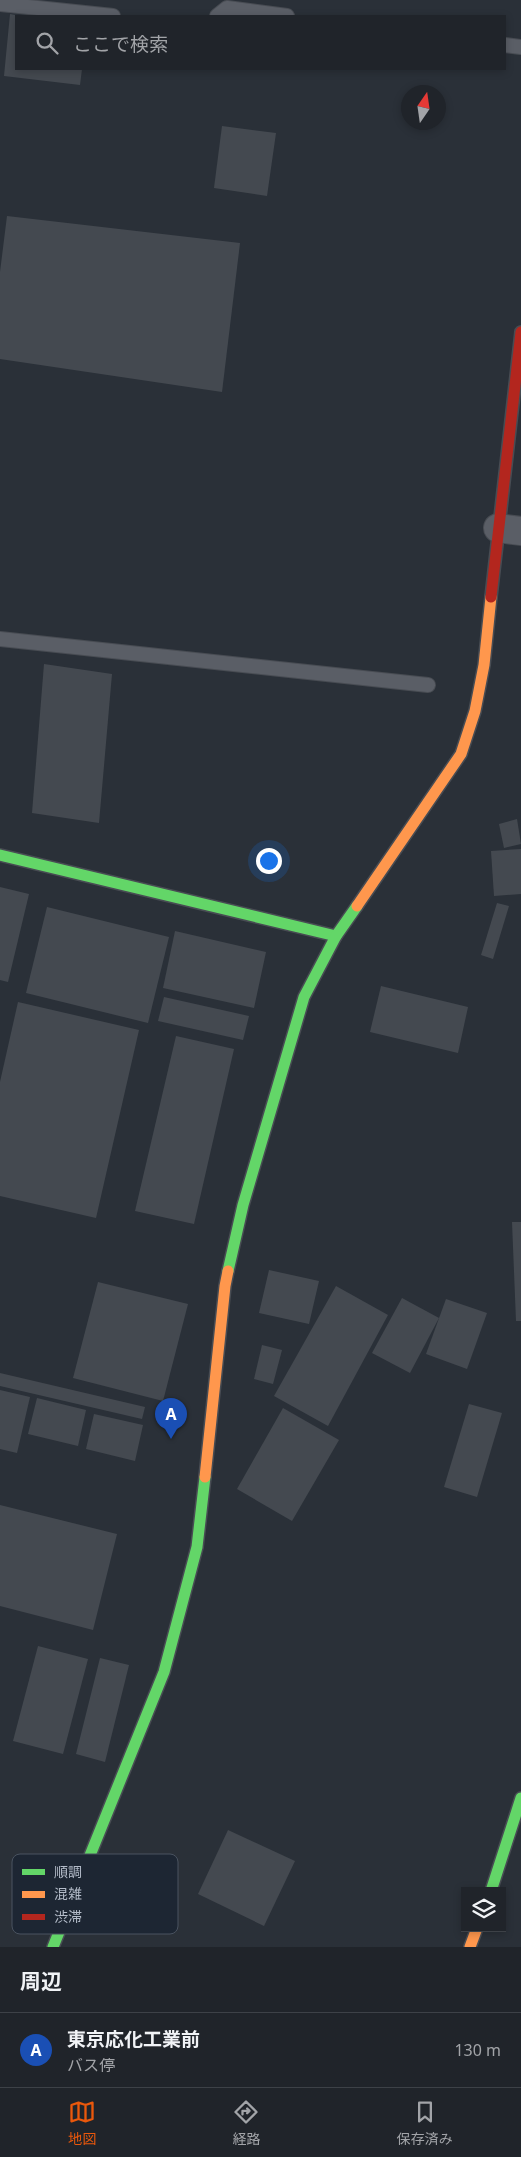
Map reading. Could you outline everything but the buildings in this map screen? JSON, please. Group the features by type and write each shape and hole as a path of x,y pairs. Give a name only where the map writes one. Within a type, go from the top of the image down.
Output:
{"main road":[{"path":"91,1854 164,1672 198,1547 225,1286 243,1205 304,997 336,936 461,754 475,711 509,529 521,332"},
{"path":"0,855 336,936"},
{"path":"492,1887 521,1798"},
{"path":"470,1947 476,1932"},
{"path":"53,1947 58,1934"}],"lane":[{"path":"0,4 104,15"},
{"path":"218,15 227,8 280,15"},
{"path":"506,45 521,47"},
{"path":"0,639 428,685"}],"traffic: fast":[{"path":"0,855 336,936"},
{"path":"228,1271 243,1205 304,997 336,936 357,906"},
{"path":"91,1854 164,1672 197,1547 205,1477"},
{"path":"492,1887 521,1798"},
{"path":"53,1947 58,1934"}],"traffic: slow":[{"path":"357,906 461,754 475,711 484,665 491,597"},
{"path":"205,1477 228,1271"},
{"path":"470,1947 476,1932"}],"traffic: jam":[{"path":"491,597 521,332"}],"place":[{"name":"東京応化工業前","path":"171,1439"}]}
